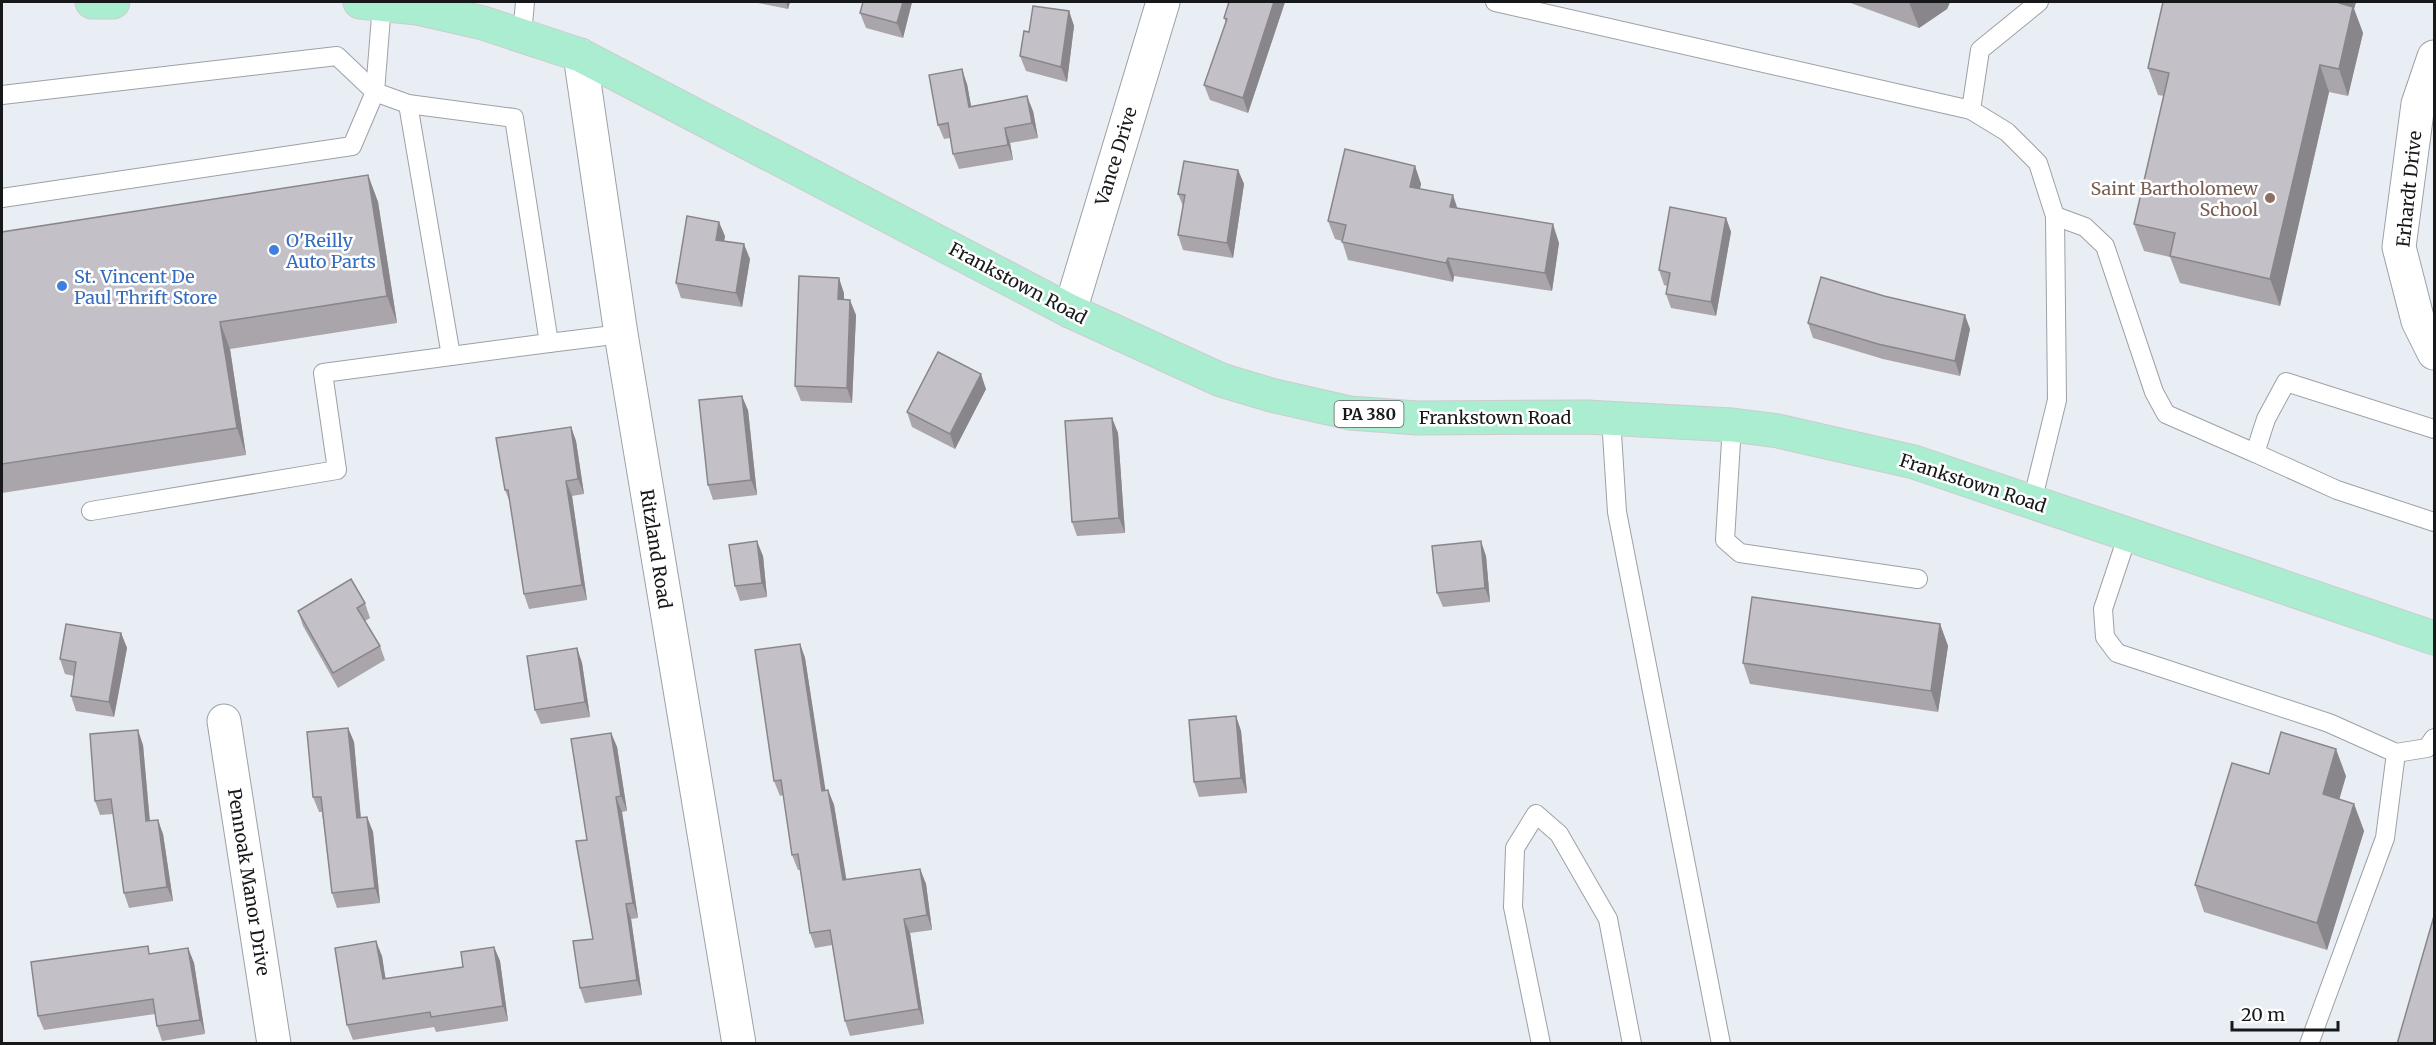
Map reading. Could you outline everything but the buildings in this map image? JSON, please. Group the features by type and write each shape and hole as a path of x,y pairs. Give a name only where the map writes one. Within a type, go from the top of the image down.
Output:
{"main road":[{"path":"92,2 112,2"},
{"name":"Frankstown Road","path":"371,3 417,8 522,36 580,55 1070,311 1221,380 1350,413 1417,418 1611,418 1732,425 1788,433 1914,462 2434,638"}],"street":[{"name":"Vance Drive","path":"1070,311 1163,2"},
{"name":"Ritzland Road","path":"580,55 621,334 739,1044"},
{"name":"Erhardt Drive","path":"2434,57 2418,104 2399,247 2418,321 2434,353"},
{"name":"Pennoak Manor Drive","path":"224,722 274,1044"}],"lane":[{"path":"522,36 525,2"},
{"path":"1495,2 1971,110 2007,132 2038,163 2055,216 2057,400 2032,502"},
{"path":"1971,110 1980,50 2039,2"},
{"path":"2,198 352,146 375,92 371,3"},
{"path":"2,94 337,56 375,92 408,104 514,118 549,343"},
{"path":"408,104 451,356"},
{"path":"2055,216 2085,227 2105,246 2154,392 2166,414 2337,490 2434,522"},
{"path":"91,512 338,470 323,373 621,334"},
{"path":"2255,453 2266,418 2286,382 2434,429"},
{"path":"1611,418 1617,512 1721,1044"},
{"path":"1732,425 1725,540 1740,553 1918,579"},
{"path":"2128,534 2103,609 2105,637 2117,653 2329,723 2396,753 2427,748 2434,738"},
{"path":"2308,1044 2385,837 2396,753"},
{"path":"1541,1044 1513,907 1515,848 1536,814 1559,834 1608,919 1632,1044"}],"place":[{"name":"Saint Bartholomew School","path":"2270,198"},
{"name":"O'Reilly Auto Parts","path":"274,250"},
{"name":"St. Vincent De Paul Thrift Store","path":"62,286"}]}
